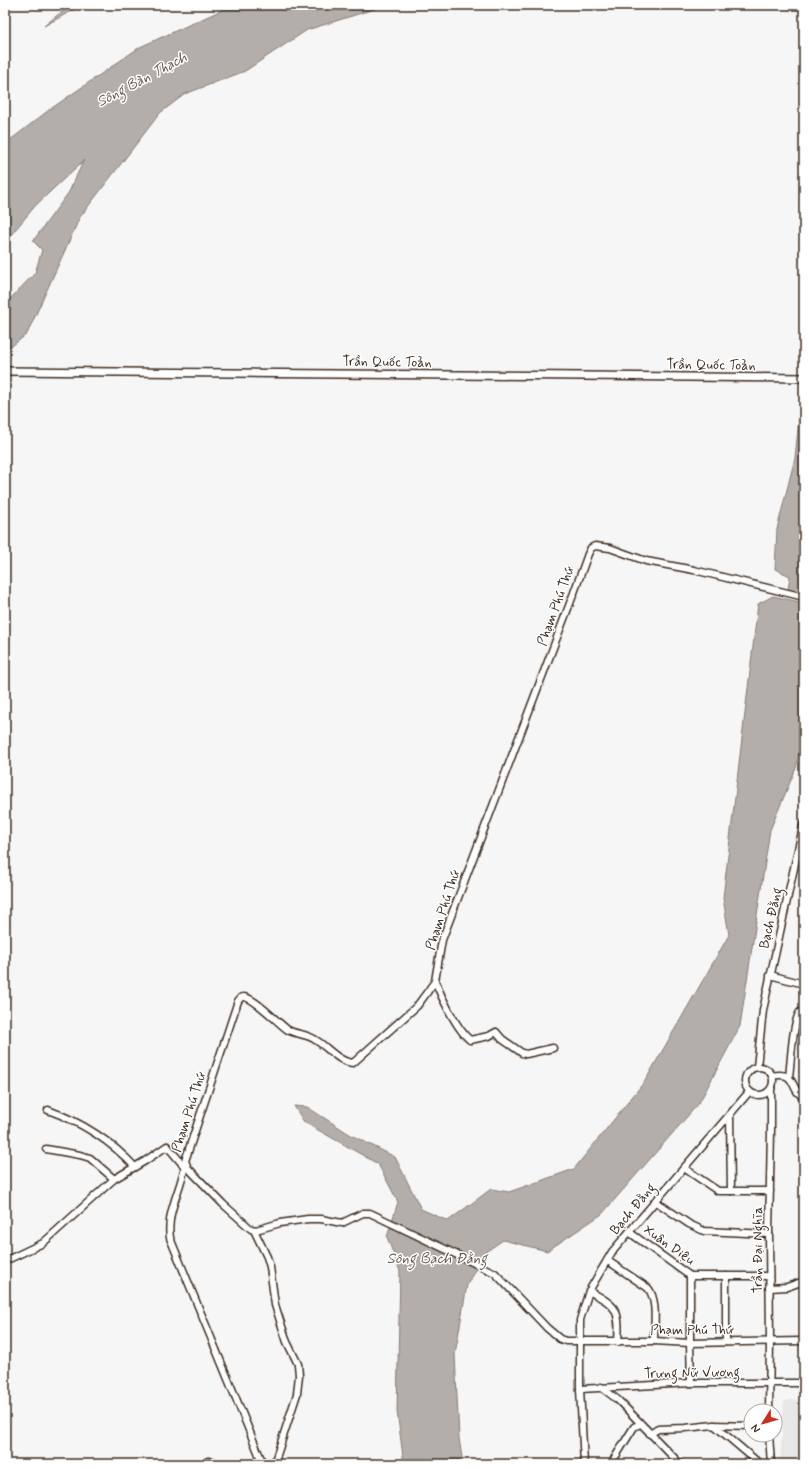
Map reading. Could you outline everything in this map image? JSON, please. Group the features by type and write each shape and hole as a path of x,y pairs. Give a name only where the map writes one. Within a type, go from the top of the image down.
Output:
{"main road":[{"name":"Trần Quốc Toản","path":"5,371 804,378"}],"street":[{"name":"Phạm Phú Thứ","path":"254,1230 246,1226 185,1166 189,1148 238,1001 243,997 247,998 268,1012 289,1031 314,1039 338,1056 353,1063 417,1006 435,980 442,940 591,548 595,546 610,548 646,561 694,570 804,597"},
{"name":"Bạch Đằng","path":"757,1067 763,1010 804,822"},
{"path":"770,975 804,984"},
{"path":"435,980 459,1027 465,1036 470,1040 489,1036 496,1032 502,1039 522,1053 526,1054 553,1048"},
{"path":"789,1077 795,1025 798,1015 800,1012 804,1011"},
{"path":"757,1067 766,1069 772,1076 773,1081 770,1090 767,1093 758,1096 749,1092 745,1084 746,1075 753,1068 757,1067"},
{"path":"772,1076 779,1075 789,1077 795,1085 796,1092 804,1097"},
{"name":"Trần Đại Nghĩa","path":"769,1403 769,1234 772,1129 770,1090"},
{"name":"Bạch Đằng","path":"584,1464 580,1389 580,1320 589,1291 612,1252 749,1092"},
{"path":"48,1110 66,1116 84,1126 120,1151 135,1167"},
{"path":"730,1115 731,1191"},
{"path":"5,1261 43,1243 114,1179 167,1146 185,1166 168,1224 170,1238 263,1464"},
{"path":"46,1149 90,1158 114,1179"},
{"path":"684,1168 718,1191 770,1191"},
{"path":"655,1201 689,1224 704,1232 769,1234"},
{"path":"274,1464 297,1394 299,1375 298,1364 287,1342 275,1305 270,1267 267,1257 254,1230 280,1222 308,1219 322,1219 342,1223 363,1213 370,1214 495,1274 560,1339 580,1342"},
{"name":"Xuân Diệu","path":"629,1232 690,1276 769,1276"},
{"path":"608,1261 648,1288 652,1293 654,1302 654,1341"},
{"path":"690,1276 691,1383"},
{"path":"726,1276 726,1342"},
{"path":"769,1288 787,1287 804,1281"},
{"path":"589,1291 608,1302 616,1310 618,1318 618,1342"},
{"name":"Phạm Phú Thứ","path":"580,1342 654,1341 690,1343 804,1341"},
{"name":"Trưng Nữ Vương","path":"580,1389 691,1383 804,1383"},
{"path":"601,1387 618,1400 680,1464"},
{"path":"614,1459 634,1427 640,1424"},
{"path":"650,1434 658,1429 714,1425 743,1426"},
{"path":"714,1425 760,1464"},
{"path":"770,1443 771,1464"},
{"path":"208,1460 224,1464"}],"shaded area":[{"path":"788,1400 804,1400 804,1464 780,1464 781,1443 783,1443 784,1402"}],"water":[{"path":"70,5 82,5 44,26"},
{"name":"Sông Bàn Thạch","path":"233,5 387,5 307,30 245,71 185,94 160,113 80,217 27,334 12,346 5,347 5,301 9,300 35,273 42,250 33,241 69,192 84,160 36,205 5,242 5,144 49,110 140,47"},
{"path":"804,369 804,594 788,590 790,576 775,569 777,529 795,458"},
{"name":"Sông Bạch Đằng","path":"773,596 804,603 804,732 796,768 770,830 740,1026 699,1103 602,1214 547,1251 503,1240 484,1253 467,1285 455,1354 459,1438 463,1464 404,1464 397,1411 400,1271 387,1237 398,1202 378,1164 304,1122 294,1106 307,1107 351,1135 395,1157 421,1209 448,1221 491,1189 509,1192 574,1169 645,1081 729,935 723,898 758,604"}]}
